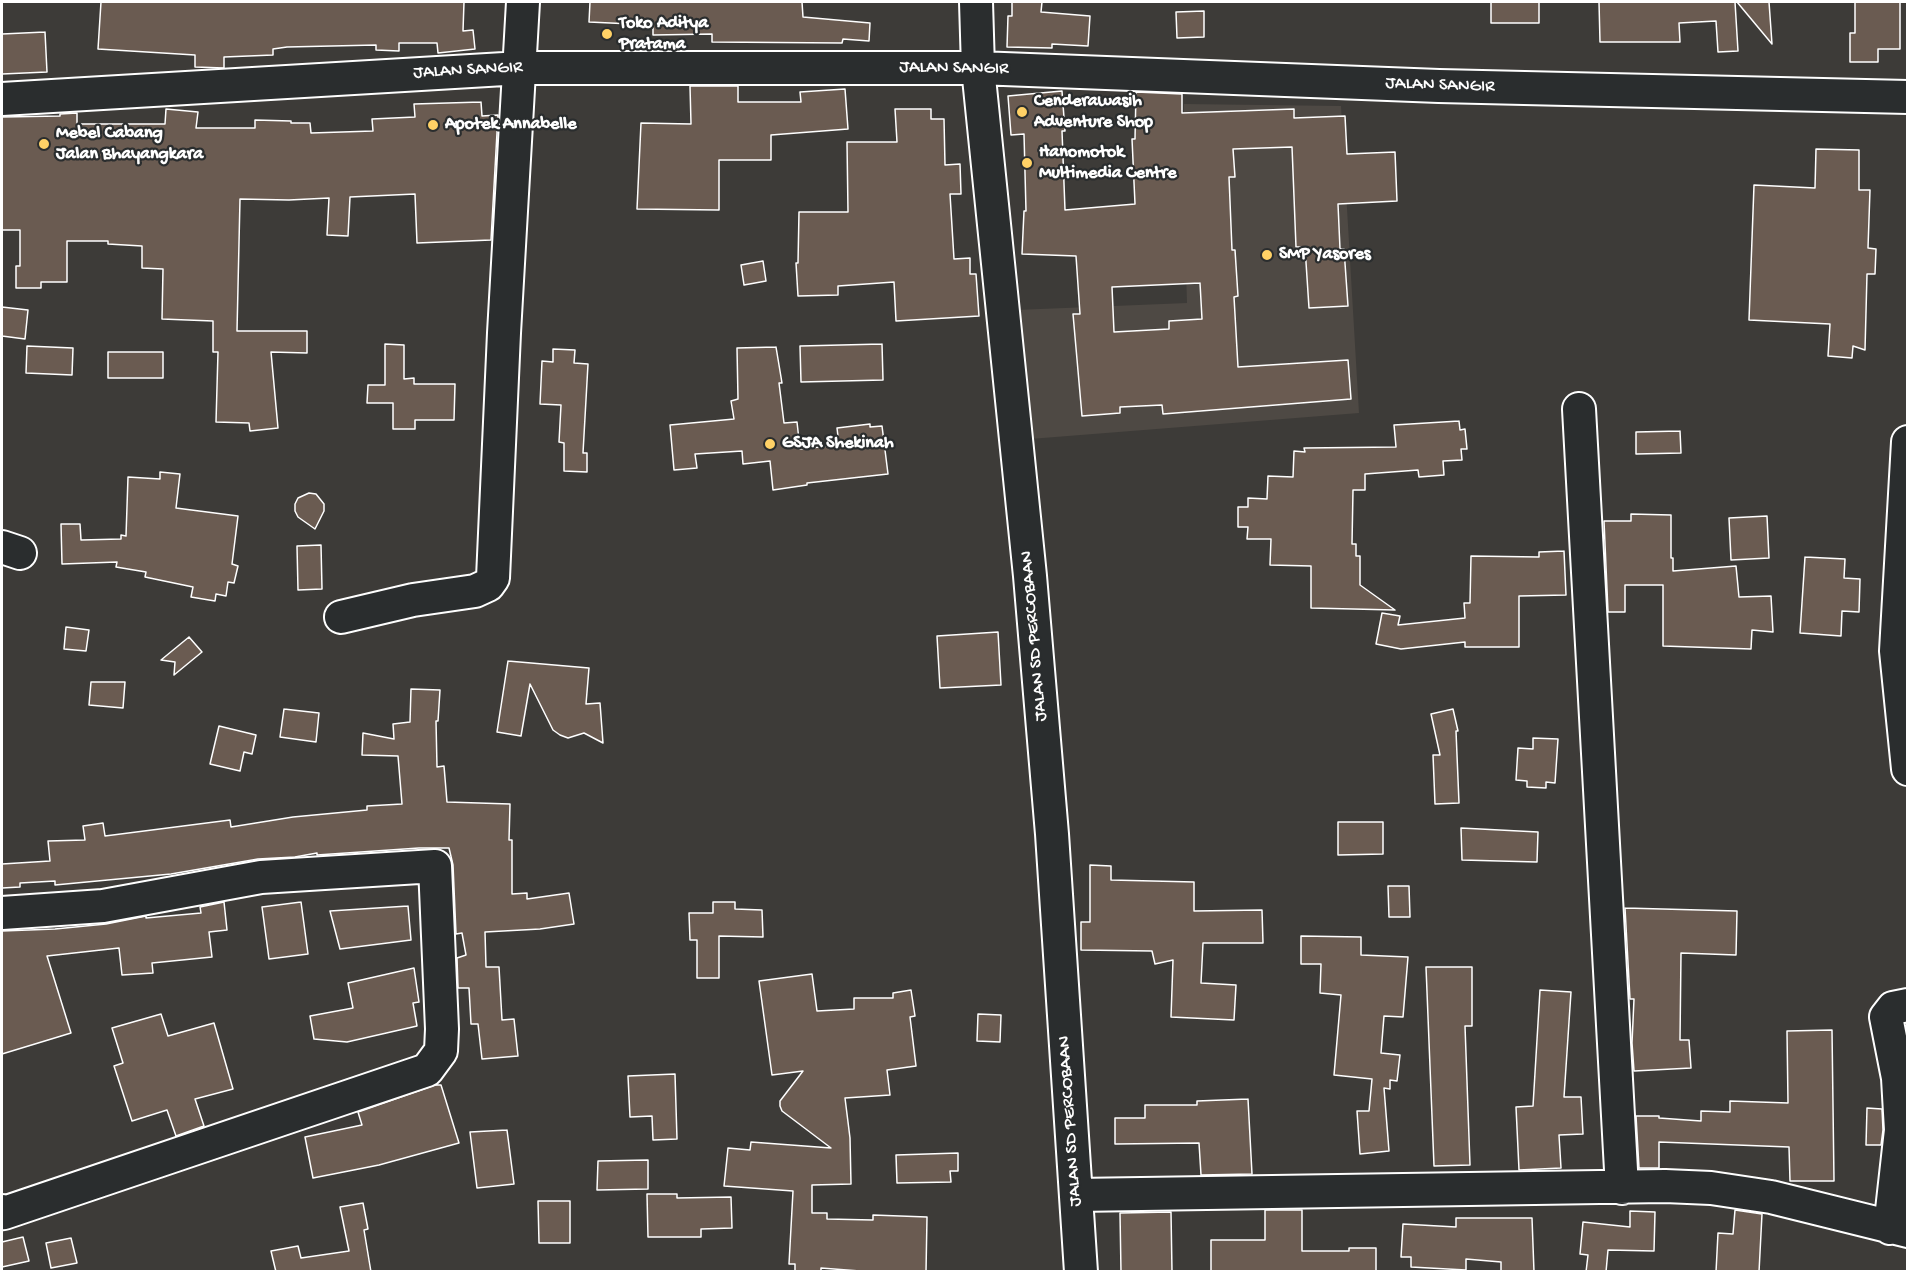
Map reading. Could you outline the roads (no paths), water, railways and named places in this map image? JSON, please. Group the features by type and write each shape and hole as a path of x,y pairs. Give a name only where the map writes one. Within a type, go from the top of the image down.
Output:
{"street":[{"path":"341,617 413,600 475,591 488,585 493,578 523,2"},
{"name":"JALAN SD PERCOBAAN","path":"976,2 978,68 1031,588 1053,858 1082,1272"},
{"name":"JALAN SANGIR","path":"2,99 520,68 978,68 1439,86 1908,97"},
{"path":"1579,409 1622,1188"},
{"path":"1908,442 1896,651 1908,769"},
{"path":"2,914 103,906 261,877 435,866 442,1029 441,1051 427,1070 4,1213 2,1211"},
{"path":"1076,1195 1665,1186 1731,1191 1771,1197 1899,1230 1901,1130 1898,1078 1886,1017 1893,1008 1908,1005"}],"place":[{"name":"Toko Aditya Pratama","path":"607,34"},
{"name":"Cenderawasih Adventure Shop","path":"1022,112"},
{"name":"Apotek Annabelle","path":"433,125"},
{"name":"Mebel Cabang Jalan Bhayangkara","path":"44,144"},
{"name":"Hanomotok Multimedia Centre","path":"1027,163"},
{"name":"SMP Yasores","path":"1267,255"},
{"name":"GSJA Shekinah","path":"770,444"}]}
